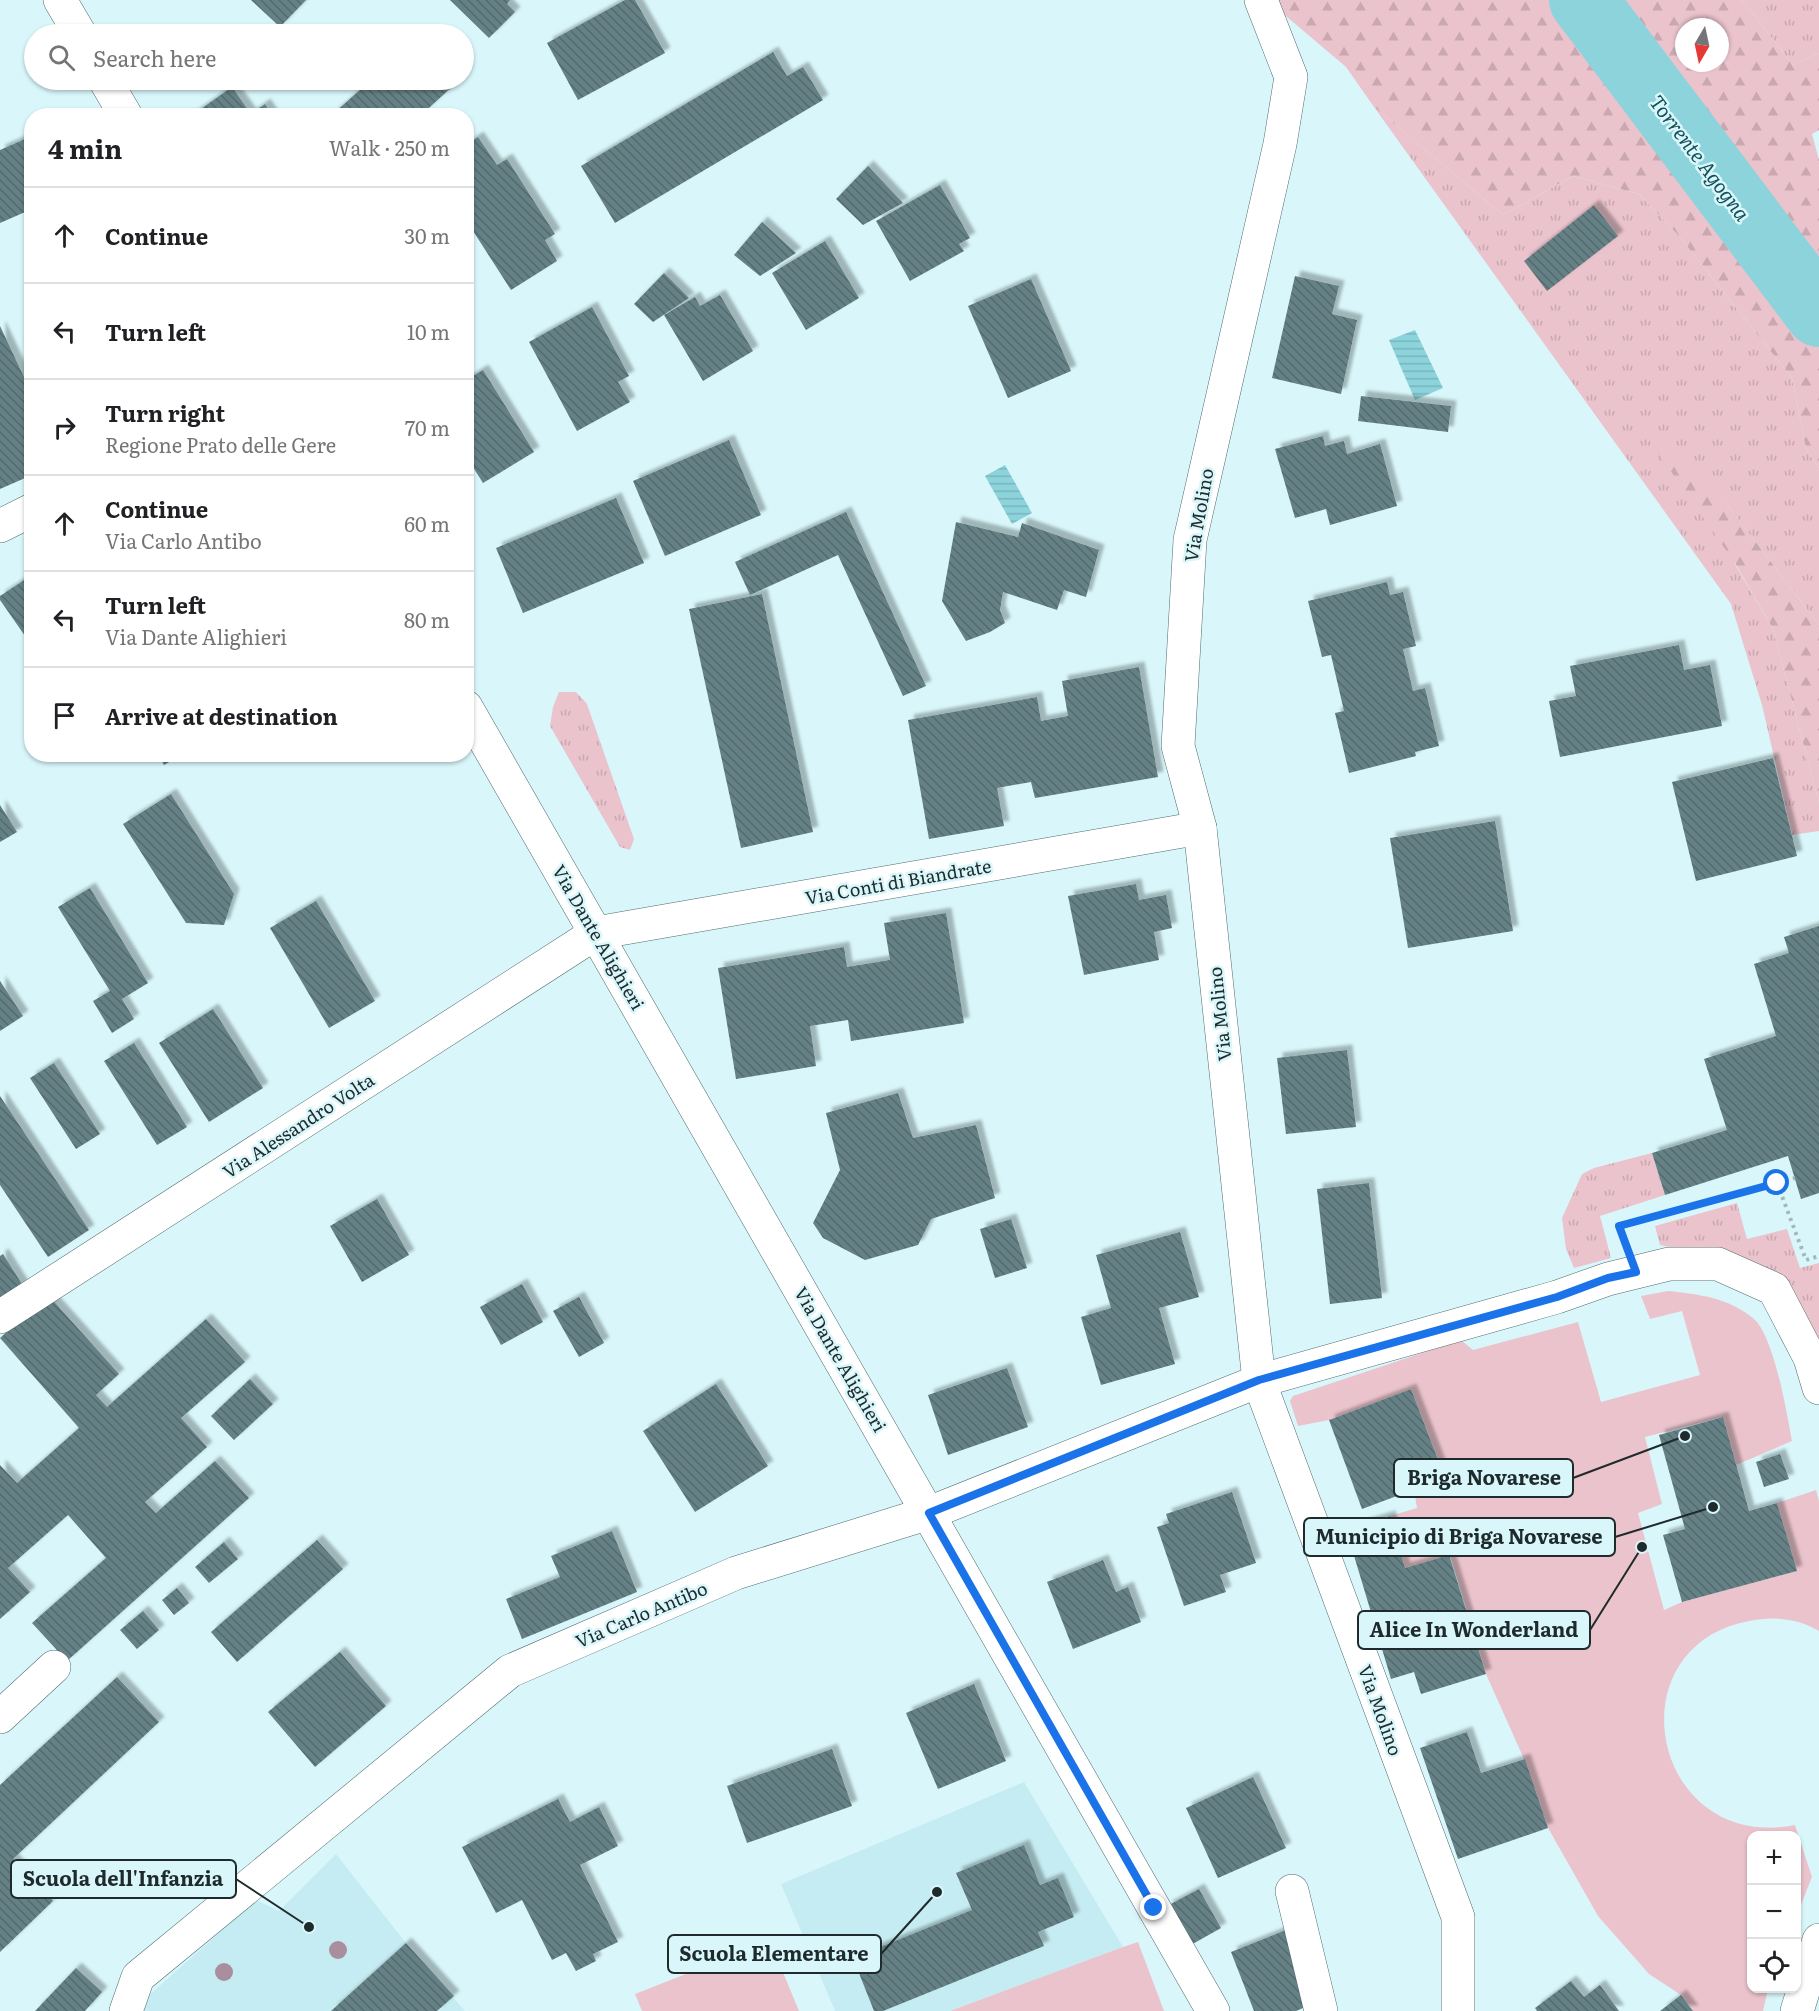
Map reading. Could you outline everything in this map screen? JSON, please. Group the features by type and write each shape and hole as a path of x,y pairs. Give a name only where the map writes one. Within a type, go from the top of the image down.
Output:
{"street":[{"path":"60,0 74,24"},
{"name":"Via Molino","path":"1261,0 1291,77 1280,144 1190,540 1178,746 1200,828 1259,1380 1458,1917 1458,2011"},
{"path":"111,90 121,108"},
{"path":"0,526 24,514"},
{"name":"Via Dante Alighieri","path":"474,721 1213,2011"},
{"name":"Via Conti di Biandrate","path":"596,933 1200,828"},
{"name":"Via Alessandro Volta","path":"0,1317 596,933"},
{"name":"Via Carlo Antibo","path":"126,2011 138,1977 510,1671 736,1573 929,1513 1259,1380 1546,1300 1636,1272 1669,1264 1718,1264 1774,1289 1809,1358 1819,1388"},
{"path":"0,1717 54,1667"},
{"path":"1292,1891 1321,2011"},
{"path":"1797,2011 1819,1940"}],"path":[{"path":"1636,1272 1619,1226 1795,1178"},
{"path":"1777,1183 1806,1260 1819,1256"}],"shaded area":[{"path":"1024,1782 1123,1947 950,2011 835,2011 781,1884"},
{"path":"336,1854 406,1943 465,2011 141,2011 147,1997 256,1900 279,1911"}],"green space":[{"path":"1267,0 1570,0 1819,327 1819,468 1806,449 1792,378 1679,236 1639,194 1573,176 1503,215 1374,107 1346,67"},
{"path":"1588,0 1742,0 1793,65 1819,53 1819,130 1812,134 1819,160 1819,305"},
{"path":"1742,0 1819,0 1819,53 1793,65"},
{"path":"1374,107 1503,215 1573,176 1639,194 1679,236 1792,378 1806,449 1819,468 1819,625 1726,503 1735,564 1773,629 1819,803 1819,831 1792,835 1762,705 1731,604"},
{"path":"1649,440 1726,503 1819,625 1819,803 1773,629 1735,563"},
{"path":"559,692 576,692 587,704 634,839 630,850 620,847 550,726 553,707"},
{"path":"1652,1153 1665,1195 1600,1216 1611,1258 1574,1268 1566,1249 1562,1218 1582,1174 1594,1168"},
{"path":"1737,1203 1747,1239 1787,1229 1800,1268 1819,1263 1819,1363 1795,1301 1697,1253 1660,1245 1655,1226"},
{"path":"1668,1291 1702,1296 1735,1306 1754,1319 1768,1342 1773,1358 1792,1441 1736,1465 1723,1417 1645,1437 1662,1504 1638,1513 1664,1610 1682,1602 1796,1571 1777,1503 1816,1490 1819,1501 1819,1631 1794,1621 1767,1619 1749,1621 1705,1638 1678,1668 1665,1704 1667,1743 1681,1780 1708,1809 1746,1825 1795,1825 1797,1831 1747,1831 1747,1993 1767,1993 1763,2011 1693,2011 1681,1995 1649,1974 1598,1916 1548,1828 1524,1759 1486,1674 1450,1555 1405,1568 1390,1516 1417,1508 1414,1490 1445,1478 1411,1389 1329,1420 1298,1426 1290,1401 1293,1396 1461,1340 1473,1350 1578,1322 1601,1402 1700,1375 1682,1311 1650,1319 1641,1296"},
{"path":"1801,1843 1812,1877 1801,1905"},
{"path":"770,1941 799,2011 642,2011 635,1994"},
{"path":"1138,1942 1164,2011 950,2011 1123,1947"}],"water":[{"path":"1415,330 1443,388 1415,400 1389,340"},
{"path":"1005,465 1032,513 1012,524 985,476"}],"building":[{"path":"251,0 306,0 283,24 277,24"},
{"path":"450,0 510,0 507,4 515,12 489,38"},
{"path":"625,0 635,0 665,53 578,100 547,43"},
{"path":"773,52 787,76 803,67 823,100 615,223 581,166"},
{"path":"228,90 234,90 247,108 202,108"},
{"path":"360,90 449,90 429,108 340,108"},
{"path":"478,137 497,165 507,159 555,234 545,240 557,261 511,290 474,232 474,140"},
{"path":"24,140 24,212 0,223 0,150"},
{"path":"868,166 903,203 863,225 836,199"},
{"path":"940,185 970,238 959,244 964,251 910,281 876,221"},
{"path":"1594,205 1618,236 1547,291 1524,261"},
{"path":"762,222 796,253 760,276 734,255"},
{"path":"825,241 859,298 806,330 772,273"},
{"path":"664,273 689,298 653,322 634,304"},
{"path":"1295,276 1339,286 1332,314 1357,320 1341,394 1272,378"},
{"path":"1031,279 1071,371 1008,398 968,306"},
{"path":"720,295 753,351 703,381 664,315 695,297 700,306"},
{"path":"592,307 629,376 618,382 630,402 577,431 529,342"},
{"path":"0,326 24,377 24,478 0,489"},
{"path":"483,370 534,452 483,483 474,469 474,375"},
{"path":"1361,396 1451,406 1448,432 1358,421"},
{"path":"1323,436 1325,446 1344,441 1347,454 1380,444 1397,506 1330,525 1326,509 1295,518 1275,449"},
{"path":"729,440 761,515 665,556 633,481"},
{"path":"616,498 644,563 523,613 496,548"},
{"path":"846,512 926,686 903,696 838,555 750,595 735,562"},
{"path":"956,522 1018,537 1022,523 1099,550 1086,597 1064,590 1057,610 1003,592 1000,610 1005,623 990,632 966,641 942,601"},
{"path":"24,580 24,634 0,600 0,596"},
{"path":"1387,582 1390,595 1403,592 1416,646 1403,649 1413,691 1425,688 1439,746 1415,752 1416,756 1349,773 1335,713 1344,711 1331,655 1322,657 1308,601"},
{"path":"762,594 813,832 741,848 689,609"},
{"path":"1679,645 1684,670 1710,665 1722,726 1560,757 1549,701 1576,696 1570,666"},
{"path":"1139,667 1158,777 1035,798 1031,782 997,788 1004,826 929,839 908,720 1037,697 1041,721 1068,716 1062,681"},
{"path":"1773,758 1797,856 1696,881 1672,782"},
{"path":"171,794 234,894 224,925 186,923 123,824"},
{"path":"0,805 17,832 0,842"},
{"path":"1495,821 1513,931 1408,948 1390,838"},
{"path":"1136,884 1139,900 1166,895 1172,928 1154,932 1159,960 1084,975 1068,896"},
{"path":"90,888 148,983 122,999 134,1019 112,1033 93,1001 110,991 58,907"},
{"path":"316,901 375,1001 329,1028 270,928"},
{"path":"946,913 964,1023 851,1041 848,1020 810,1026 816,1066 736,1079 718,968 844,947 847,967 890,960 884,923"},
{"path":"1819,926 1819,1193 1801,1199 1788,1156 1665,1195 1652,1153 1727,1130 1704,1059 1776,1036 1754,964 1789,953 1784,937"},
{"path":"0,981 23,1016 0,1031"},
{"path":"213,1009 263,1088 209,1122 159,1043"},
{"path":"134,1043 187,1127 157,1145 104,1061"},
{"path":"1347,1050 1356,1127 1286,1134 1277,1058"},
{"path":"54,1063 100,1134 76,1149 30,1078"},
{"path":"898,1093 913,1138 976,1125 995,1198 931,1219 918,1245 865,1260 823,1238 813,1223 840,1170 826,1113"},
{"path":"0,1096 89,1230 48,1257 0,1185"},
{"path":"1369,1183 1382,1298 1330,1304 1317,1189"},
{"path":"377,1199 409,1255 362,1282 330,1226"},
{"path":"1011,1219 1027,1268 995,1278 980,1229"},
{"path":"1180,1232 1199,1297 1159,1308 1175,1364 1101,1385 1081,1317 1111,1308 1096,1255"},
{"path":"3,1254 27,1292 0,1309 0,1256"},
{"path":"522,1284 543,1322 501,1345 480,1307"},
{"path":"48,1295 119,1374 96,1395 107,1407 206,1319 245,1362 181,1418 207,1447 145,1502 156,1513 215,1461 249,1498 67,1661 32,1623 106,1558 68,1515 8,1568 30,1592 0,1619 0,1465 17,1483 79,1428 0,1338"},
{"path":"579,1297 604,1343 579,1357 553,1311"},
{"path":"1007,1368 1028,1427 948,1455 928,1395"},
{"path":"250,1379 273,1404 234,1440 211,1416"},
{"path":"716,1384 768,1466 695,1512 643,1431"},
{"path":"1411,1389 1445,1478 1362,1509 1329,1420"},
{"path":"1723,1417 1749,1511 1777,1503 1797,1571 1682,1602 1663,1535 1685,1529 1659,1435"},
{"path":"1780,1454 1789,1479 1764,1487 1756,1462"},
{"path":"1232,1492 1256,1563 1220,1575 1226,1592 1184,1606 1157,1527 1169,1523 1166,1514"},
{"path":"1390,1516 1405,1568 1449,1555 1486,1674 1421,1694 1414,1672 1391,1679 1346,1529"},
{"path":"612,1531 637,1592 522,1639 506,1599 560,1577 551,1556"},
{"path":"317,1540 343,1569 237,1662 211,1632"},
{"path":"224,1542 238,1559 209,1583 195,1567"},
{"path":"1103,1560 1116,1592 1128,1587 1141,1622 1073,1649 1047,1582"},
{"path":"177,1588 189,1603 174,1615 162,1600"},
{"path":"143,1611 159,1630 137,1649 120,1630"},
{"path":"340,1652 386,1706 315,1767 268,1712"},
{"path":"117,1677 159,1722 13,1859 53,1901 0,1952 0,1785"},
{"path":"974,1684 1006,1761 938,1789 906,1713"},
{"path":"1467,1732 1481,1773 1525,1759 1548,1828 1458,1859 1420,1748"},
{"path":"832,1749 852,1806 747,1843 727,1786"},
{"path":"1253,1777 1286,1848 1218,1878 1186,1808"},
{"path":"558,1799 570,1822 599,1807 618,1846 580,1865 618,1942 593,1954 596,1961 576,1971 566,1953 552,1960 522,1900 496,1913 462,1847"},
{"path":"1024,1845 1040,1885 1058,1878 1074,1917 1038,1932 1044,1946 883,2011 874,2011 853,1958 972,1910 956,1873"},
{"path":"1199,1889 1221,1928 1189,1946 1167,1906"},
{"path":"1286,1930 1315,2003 1296,2011 1254,2011 1231,1952"},
{"path":"406,1943 454,1996 437,2011 331,2011"},
{"path":"76,1968 102,1992 85,2011 35,2011"},
{"path":"1571,1981 1584,1997 1600,1985 1619,2011 1537,2011 1535,2008"},
{"path":"1681,1995 1693,2011 1660,2011"}],"waterway":[{"name":"Torrente Agogna","path":"1583,0 1819,313"}],"place":[{"name":"Briga Novarese","path":"1685,1436"},
{"name":"Municipio di Briga Novarese","path":"1713,1507"},
{"name":"Alice In Wonderland","path":"1642,1547"},
{"name":"Scuola Elementare","path":"937,1892"},
{"name":"Scuola dell'Infanzia","path":"309,1927"}],"route":[{"path":"1154,1908 929,1513 1259,1380 1557,1297 1608,1278 1636,1272 1619,1226 1777,1183"}]}
